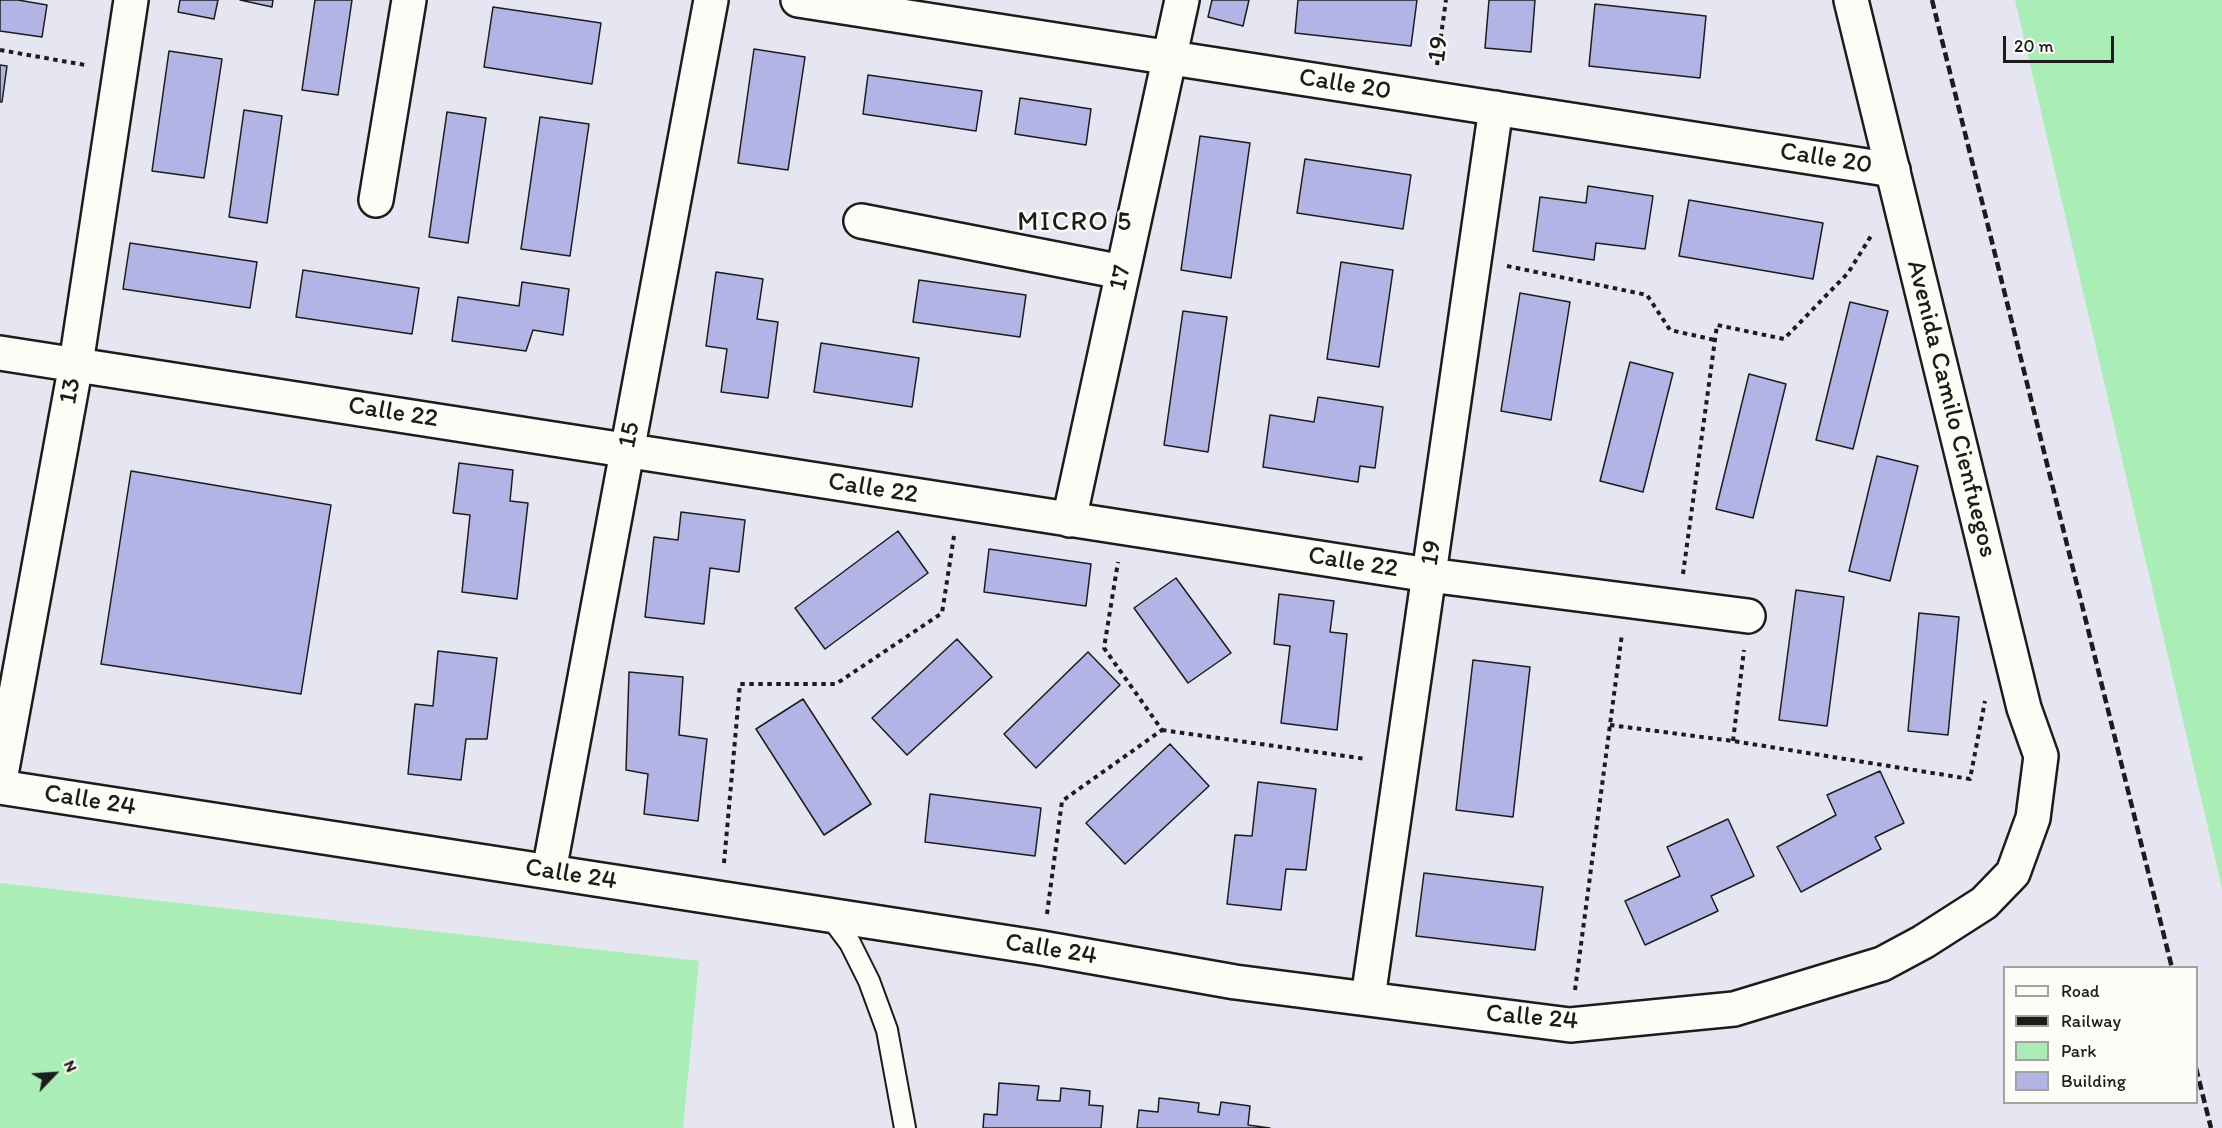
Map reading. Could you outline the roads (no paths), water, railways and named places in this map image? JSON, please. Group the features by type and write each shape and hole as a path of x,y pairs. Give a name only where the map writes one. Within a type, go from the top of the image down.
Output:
{"street":[{"name":"13","path":"0,780 76,364 131,0"},
{"path":"376,200 409,0"},
{"name":"15","path":"549,871 711,0"},
{"name":"Calle 20","path":"798,0 1496,108 1896,181"},
{"name":"17","path":"1069,520 1182,0"},
{"name":"Avenida Camilo Cienfuegos","path":"1851,0 2024,708 2041,756 2033,818"},
{"name":"19","path":"1368,998 1496,108"},
{"path":"861,221 1122,272"},
{"name":"Calle 22","path":"0,353 1429,575 1748,616"},
{"name":"Calle 24","path":"0,787 1042,948 1235,982 1570,1025 1734,1008 1882,964 1923,942 1984,903 2013,873 2033,818"}],"lane":[{"path":"829,915 850,943 869,981 887,1030 904,1128"}],"railway":[{"path":"1932,0 2172,966"},
{"path":"2198,1076 2211,1128"}],"district":[{"name":"MICRO 5","path":"1075,223"}]}
